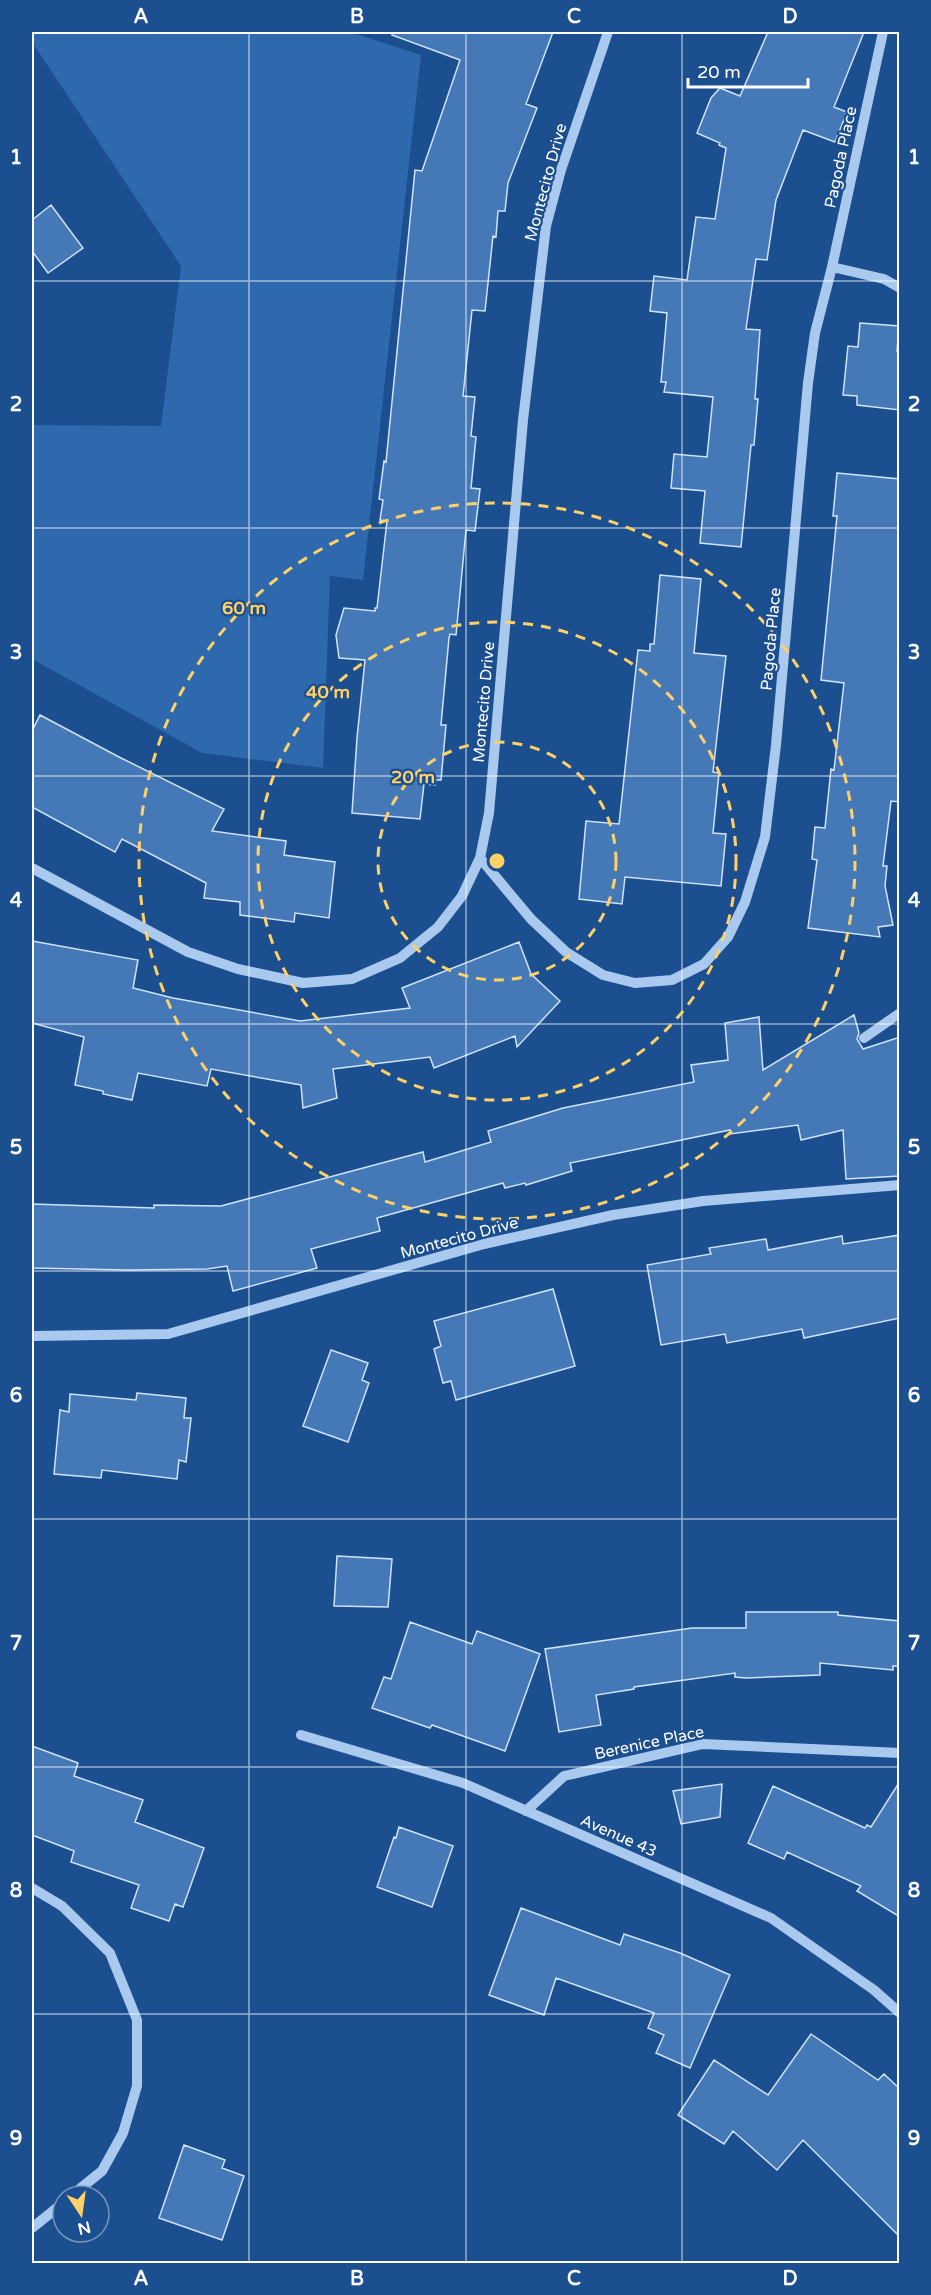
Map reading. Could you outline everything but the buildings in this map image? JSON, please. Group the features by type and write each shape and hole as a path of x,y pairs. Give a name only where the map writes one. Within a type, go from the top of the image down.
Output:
{"street":[{"name":"Montecito Drive","path":"32,868 188,951 238,969 303,983 352,979 400,958 438,927 462,896 480,858 489,813 522,432 546,226 561,170 608,32"},
{"name":"Pagoda Place","path":"480,858 540,927 566,952 603,975 635,983 672,980 704,964 728,937 745,902 765,837 776,745 808,383 815,333 832,267 883,32"},
{"path":"832,267 884,279 900,288"},
{"path":"864,1038 900,1013"},
{"name":"Montecito Drive","path":"32,1336 168,1334 484,1244 613,1215 702,1201 900,1185"},
{"name":"Avenue 43","path":"301,1735 463,1783 771,1918 874,1990 900,2013"},
{"name":"Berenice Place","path":"526,1811 564,1776 704,1744 900,1753"},
{"path":"32,1888 62,1906 110,1953 137,2020 136,2086 123,2133 102,2171 86,2184"},
{"path":"32,2228 51,2212"}],"shaded area":[{"path":"32,32 350,32 421,55 363,580 330,576 323,768 202,753 32,659 32,425 161,426 181,266 32,42"}]}
